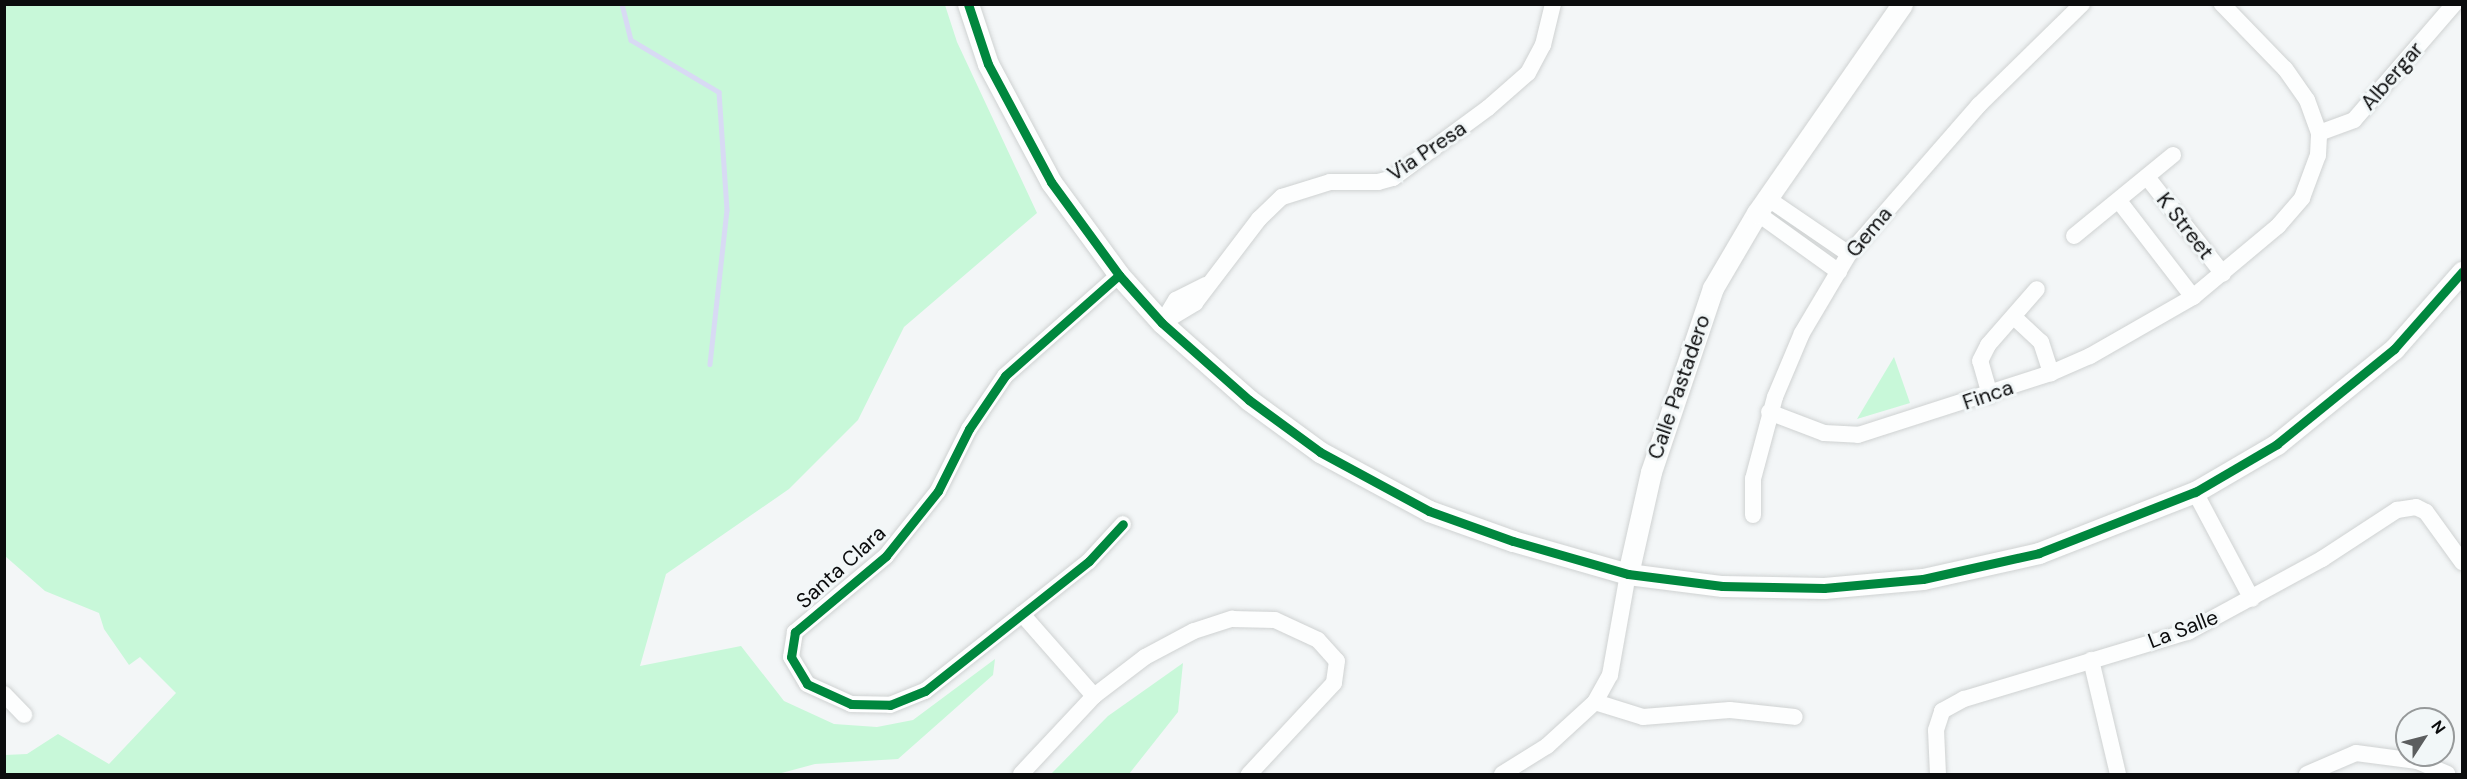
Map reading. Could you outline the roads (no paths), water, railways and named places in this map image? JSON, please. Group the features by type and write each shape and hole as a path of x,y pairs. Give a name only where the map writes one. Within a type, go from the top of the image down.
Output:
{"street":[{"path":"968,4 988,64 1050,182 1119,275 1162,323 1249,400 1320,452 1429,511 1513,541 1628,574 1722,586 1824,588 1923,579 2039,553 2195,492 2277,444 2394,349 2463,272"},
{"name":"Via Presa","path":"1162,323 1186,311 1205,285 1282,198 1330,182 1378,182 1393,178 1488,108 1528,73 1543,45 1553,4"},
{"name":"Calle Pastadero","path":"1502,774 1547,746 1595,702 1615,656 1628,574 1651,472 1685,361 1713,288 1762,206 1902,4"},
{"name":"Gema","path":"1753,515 1753,479 1769,412 1802,333 1849,254 1979,105 2082,4"},
{"path":"2222,4 2285,69 2307,100 2319,133"},
{"name":"Albergar","path":"2319,133 2354,120 2454,4"},
{"name":"Finca","path":"1769,412 1824,433 1858,435 1990,395 2051,374 2090,356 2193,297 2278,226 2302,198 2318,155 2319,133"},
{"path":"2073,236 2119,201 2172,155"},
{"name":"K Street","path":"2147,177 2223,274"},
{"path":"2119,201 2193,297"},
{"path":"1762,206 1849,254"},
{"path":"1762,206 1839,272"},
{"name":"Santa Clara","path":"1119,275 1005,376 969,429 938,491 886,556 795,632 791,657 807,684 851,704 890,705 925,691 1089,561 1123,524"},
{"path":"1990,395 1980,361 1988,345 2037,289"},
{"path":"2014,317 2041,342 2051,374"},
{"path":"2195,492 2252,599"},
{"name":"La Salle","path":"1938,774 1936,730 1942,711 1964,699 2188,632 2252,599 2406,507 2426,512 2463,562"},
{"path":"1022,614 1094,696"},
{"path":"1021,774 1094,696 1144,657 1194,631 1232,619 1275,620 1318,640 1336,661 1334,683 1320,702 1249,774"},
{"path":"2091,660 2118,774"},
{"path":"4,694 24,715"},
{"path":"1595,702 1643,717 1730,710 1795,717"},
{"path":"2307,774 2356,753 2417,761 2447,774"}],"waterway":[{"path":"622,4 631,40 719,92 727,210 710,364"}]}
